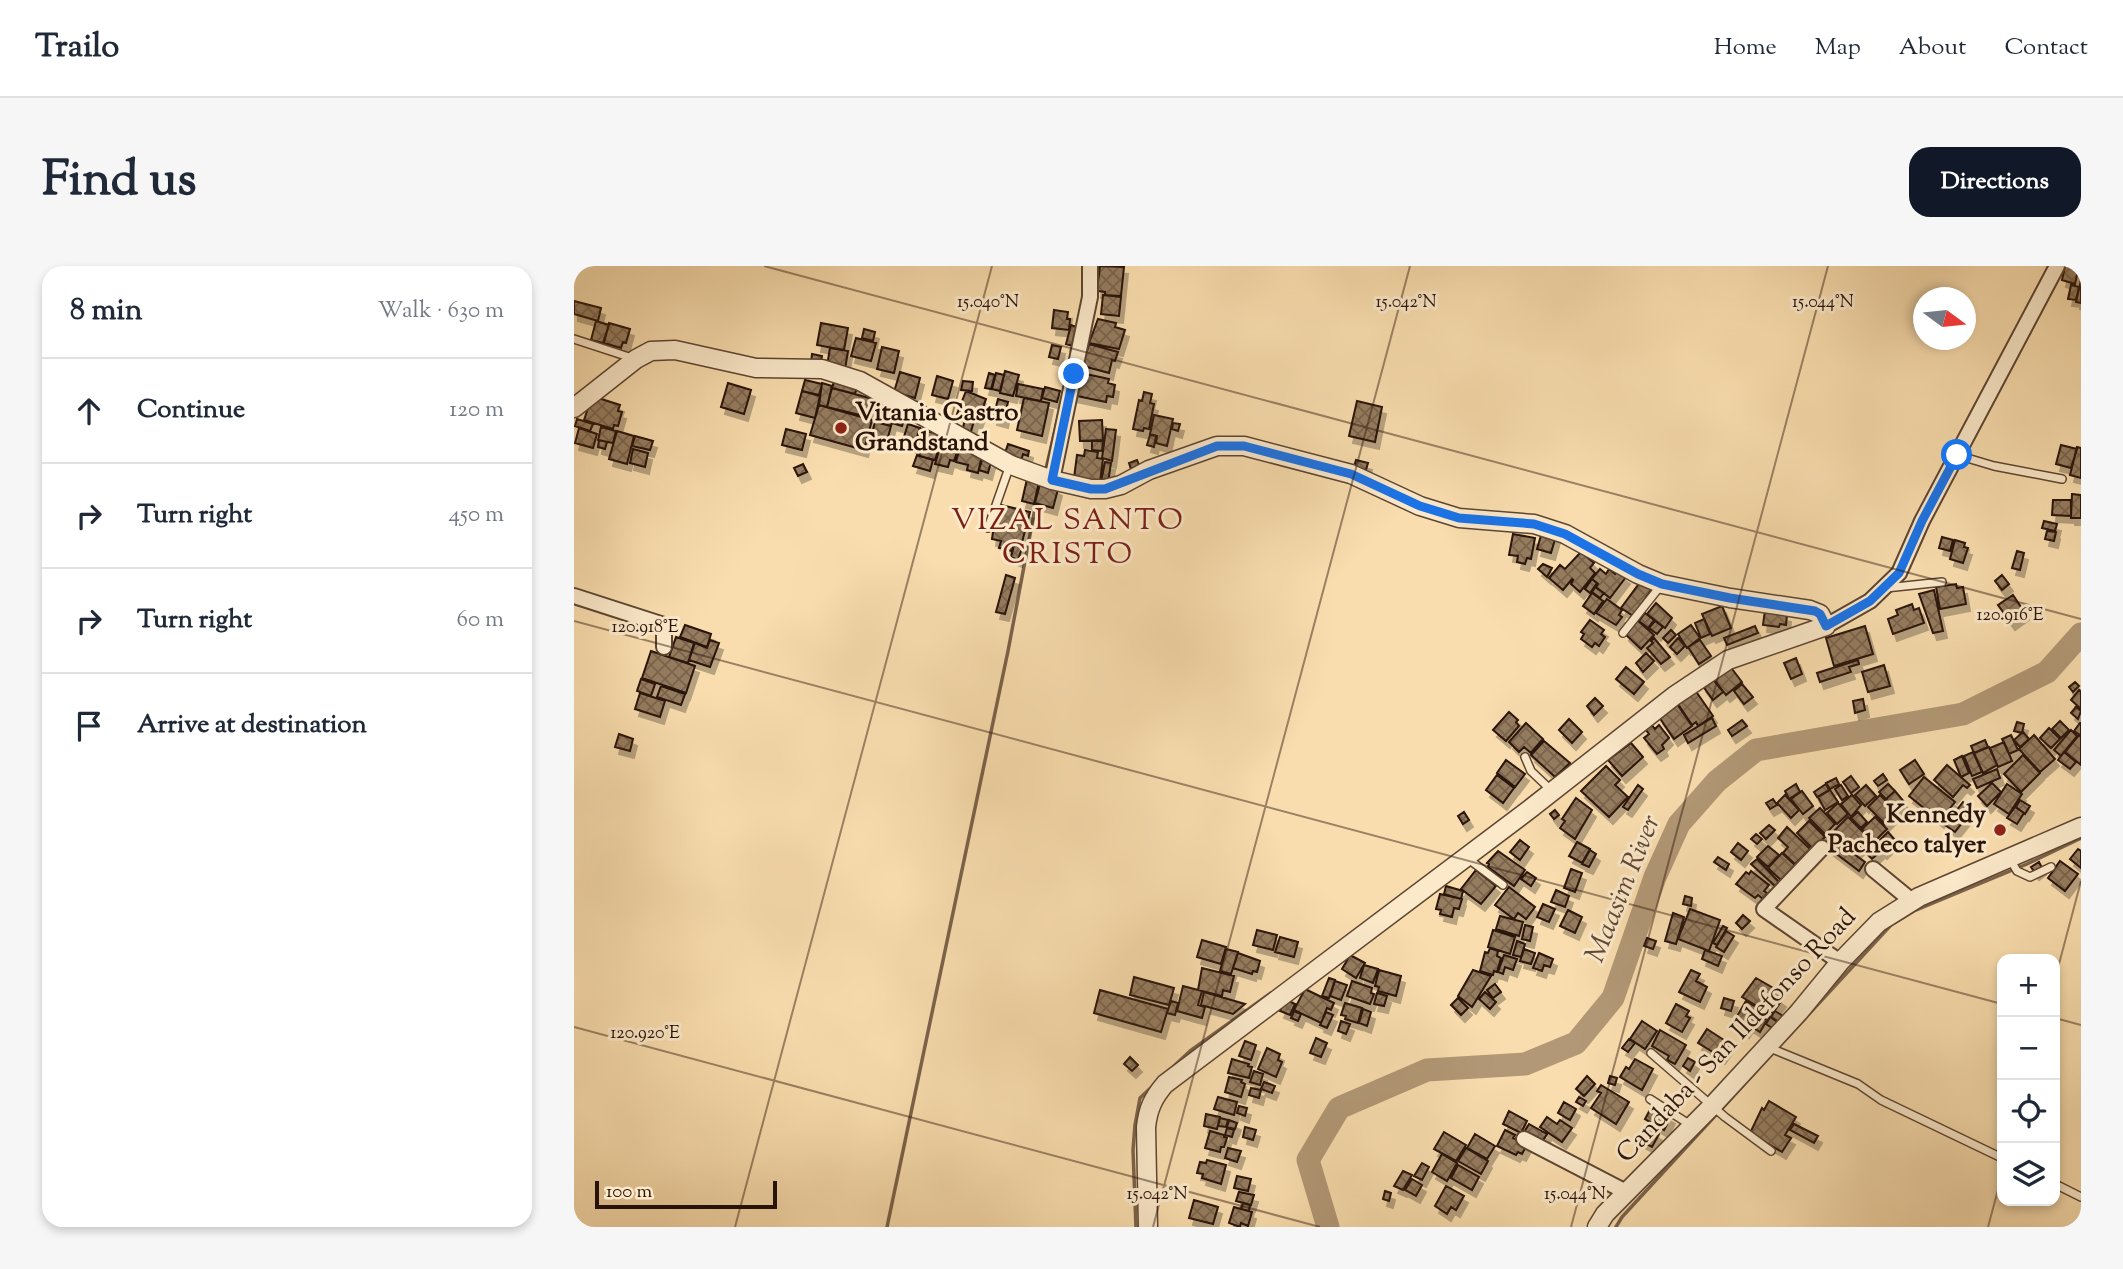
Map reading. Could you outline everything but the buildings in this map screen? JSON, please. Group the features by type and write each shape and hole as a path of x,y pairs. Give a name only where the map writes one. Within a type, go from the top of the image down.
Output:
{"street":[{"path":"1052,480 1090,297 1090,266"},
{"path":"1148,1227 1146,1127 1154,1097 1165,1084 1466,858 1674,696 1728,660 1826,626 1870,601 1886,588 1899,573 1922,521 2056,266"},
{"path":"574,408 636,359 651,351 676,350 756,368 822,369 860,381 1010,465 1052,480 1091,489 1105,489 1217,446 1244,446 1351,474 1420,506 1459,518 1534,524 1565,534 1638,574 1662,584 1815,611 1820,614 1826,626"},
{"path":"574,596 664,625 664,647"},
{"name":"Candaba - San Ildefonso Road","path":"1597,1227 1605,1214 1692,1126 1718,1111 1840,962 1879,922 1912,901 2014,865 2081,827"},
{"path":"1822,848 1764,909 1840,962"},
{"path":"1872,869 1912,901"},
{"path":"1524,1139 1626,1192"}],"lane":[{"path":"574,339 636,359"},
{"path":"1957,455 1994,466 2062,479"},
{"path":"988,528 1010,465"},
{"path":"1886,588 1942,582"},
{"path":"1623,633 1662,584"},
{"path":"1525,757 1531,771 1552,792"},
{"path":"1466,858 1503,885"},
{"path":"2014,865 2030,877 2051,867"},
{"path":"1770,1048 1858,1084 1881,1100 1997,1156"},
{"path":"1651,1053 1718,1111 1771,1151"},
{"path":"1650,1099 1692,1126"},
{"path":"2060,1186 2081,1197"}],"waterway":[{"path":"1045,473 1060,409"},
{"path":"887,1227 1008,651 1040,482"},
{"name":"Maasim River","path":"1328,1227 1308,1160 1339,1108 1427,1070 1525,1064 1576,1043 1613,998 1655,877 1679,824 1717,781 1756,750 1963,714 2047,672 2081,634"},
{"path":"1616,1227 1622,1217 1891,925 1914,911 2027,864 2081,838"},
{"path":"1136,1227 1133,1150 1140,1098 1190,1051 1271,993"}],"place":[{"name":"Vitania Castro Grandstand","path":"841,428"},
{"name":"Kennedy Pacheco talyer","path":"2000,830"}],"district":[{"name":"VIZAL SANTO CRISTO","path":"1068,538"}],"route":[{"path":"1074,374 1052,480 1091,489 1105,489 1217,446 1244,446 1351,474 1420,506 1459,518 1534,524 1565,534 1638,574 1662,584 1815,611 1820,614 1826,626 1870,601 1899,573 1922,521 1957,455"}]}
